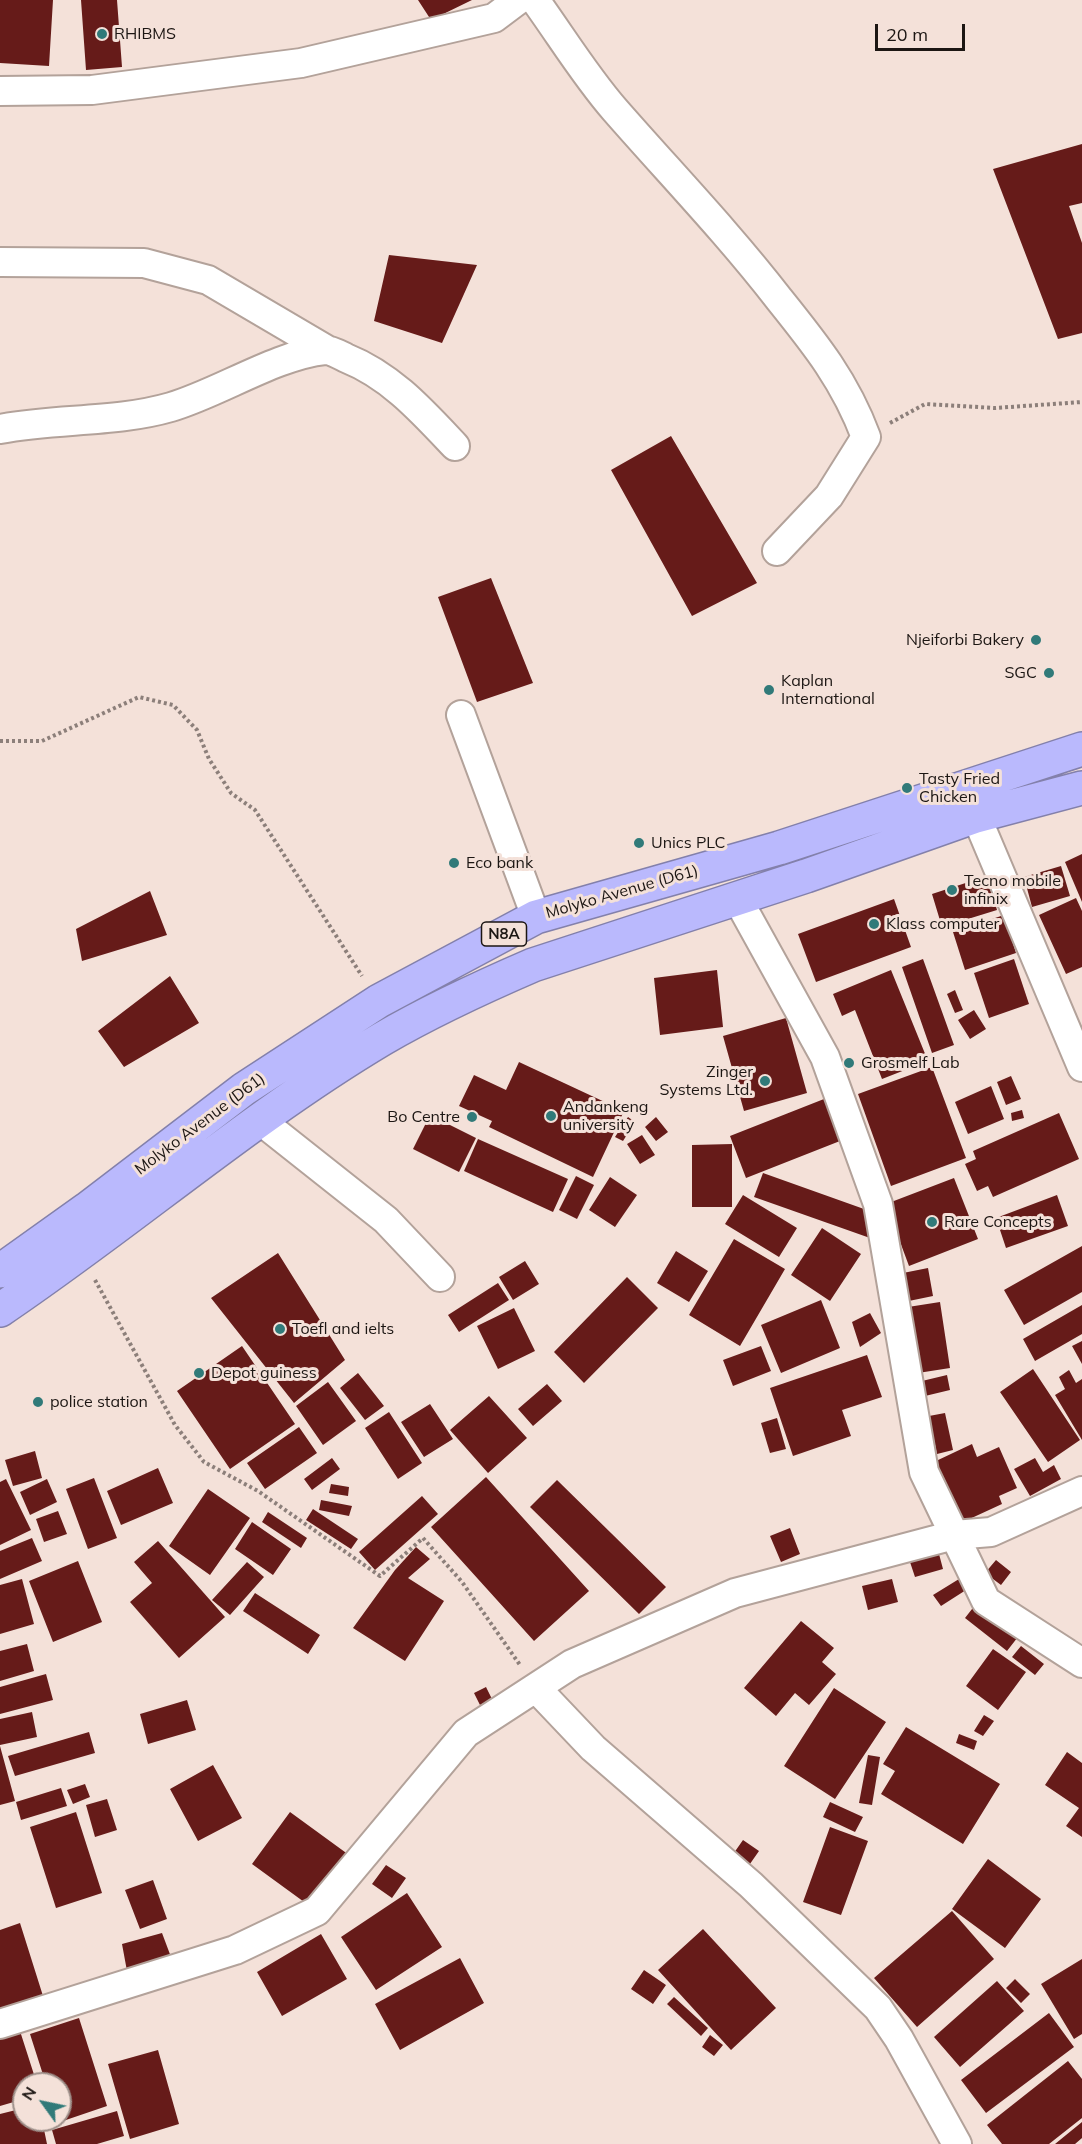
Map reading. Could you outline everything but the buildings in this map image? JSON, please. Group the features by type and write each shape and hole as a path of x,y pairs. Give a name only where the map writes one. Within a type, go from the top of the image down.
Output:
{"highway":[{"name":"Molyko Avenue (D61)","path":"0,1270 87,1209 244,1089 380,1001 536,917 779,848 1082,749"},
{"name":"Molyko Avenue (D61)","path":"0,1310 81,1255 261,1120 382,1040 499,980 533,965 976,816 1082,788"}],"street":[{"path":"0,91 92,90 301,63 494,18 518,0"},
{"path":"535,0 613,108 727,232 842,381 866,437 829,496 777,551"},
{"path":"0,262 144,263 208,280 327,350 367,366 412,400 454,446"},
{"path":"0,429 66,420 128,417 173,407 284,362 327,350"},
{"path":"461,715 536,917"},
{"path":"976,816 1082,1067"},
{"path":"737,898 825,1057 878,1204 924,1472 986,1601 1082,1663"},
{"path":"261,1120 386,1221 440,1277"},
{"path":"0,2024 235,1950 317,1911 466,1733 572,1664 735,1593 954,1535 992,1532 1082,1491"},
{"path":"536,1688 593,1748 751,1885 878,2008 899,2039 957,2144"}],"path":[{"path":"866,437 925,404 995,408 1082,402"},
{"path":"0,741 42,741 139,697 173,705 197,730 209,759 231,793 255,810 290,862 332,934 380,1001"},
{"path":"81,1255 175,1425 204,1462 258,1491 380,1576 423,1538 462,1582 536,1688"}],"place":[{"name":"RHIBMS","path":"102,34"},
{"name":"Njeiforbi Bakery","path":"1036,640"},
{"name":"SGC","path":"1049,673"},
{"name":"Kaplan International","path":"769,690"},
{"name":"Tasty Fried Chicken","path":"907,788"},
{"name":"Unics PLC","path":"639,843"},
{"name":"Eco bank","path":"454,863"},
{"name":"Tecno mobile infinix","path":"952,890"},
{"name":"Klass computer","path":"874,924"},
{"name":"Grosmelf Lab","path":"849,1063"},
{"name":"Zinger Systems Ltd.","path":"765,1081"},
{"name":"Andankeng university","path":"551,1116"},
{"name":"Bo Centre","path":"472,1117"},
{"name":"Rare Concepts","path":"932,1222"},
{"name":"Toefl and ielts","path":"280,1329"},
{"name":"Depot guiness","path":"199,1373"},
{"name":"police station","path":"38,1402"}]}
